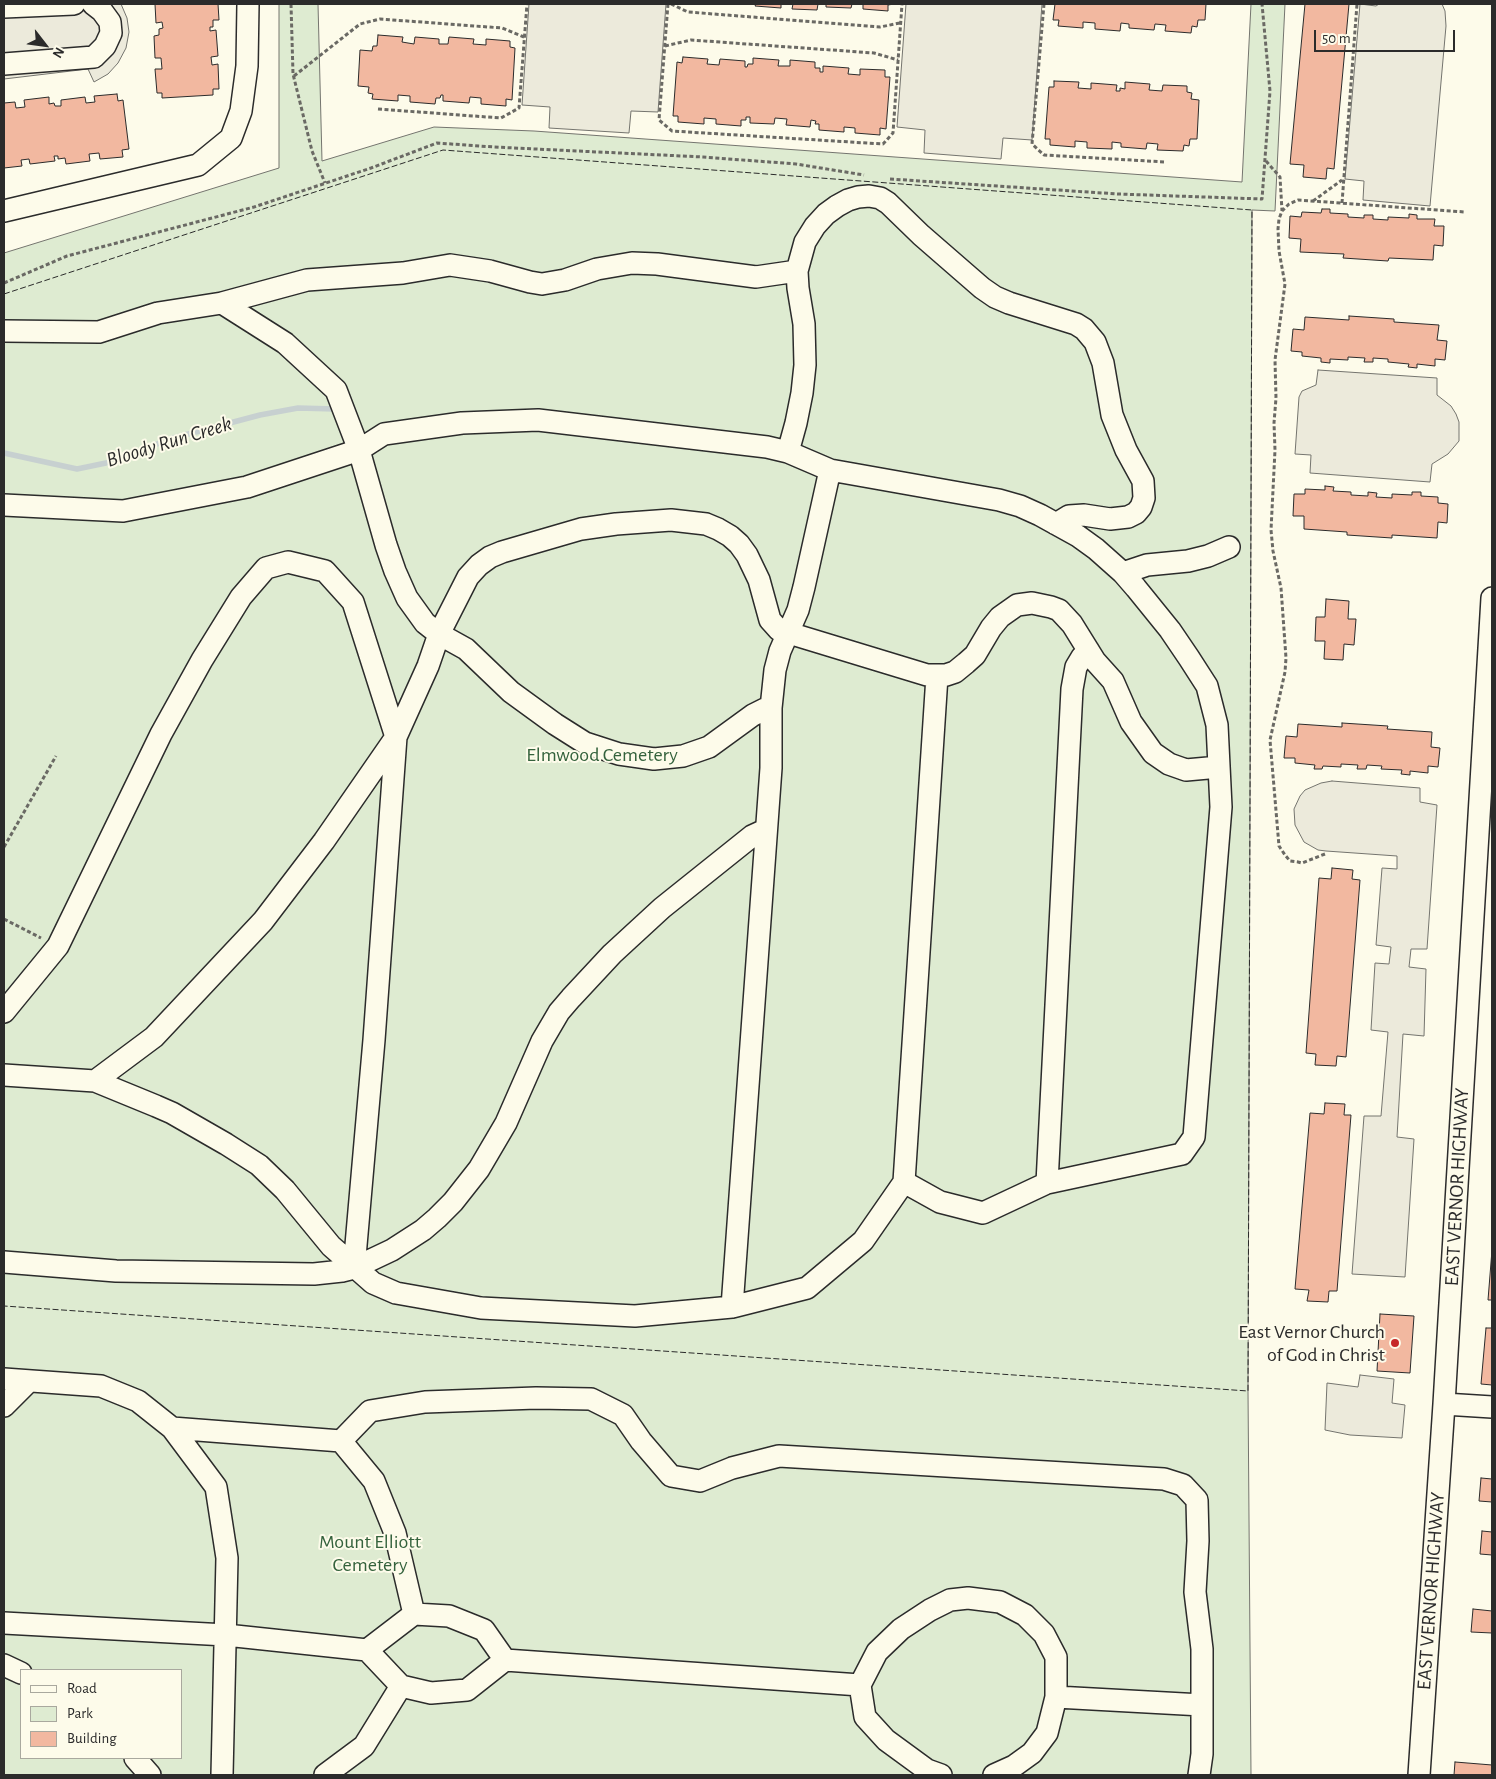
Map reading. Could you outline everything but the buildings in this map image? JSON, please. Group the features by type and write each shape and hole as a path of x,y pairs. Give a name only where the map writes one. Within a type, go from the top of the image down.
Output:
{"street":[{"path":"4,7 74,4"},
{"path":"4,64 94,57 105,46 111,32 110,22 102,11 93,4"},
{"path":"4,211 198,165 231,138 240,111 247,66 248,4"},
{"path":"788,452 798,416 805,366 804,324 797,271 805,242 826,214 848,200 869,196 880,198 888,203 970,280 995,297 1076,324 1084,329 1095,342 1099,351 1112,416 1126,450 1143,480 1144,498 1141,507 1136,513 1128,517 1110,519 1084,515 1069,516 1056,524"},
{"path":"4,331 99,332 158,313 222,303 307,280 403,273 450,265 490,271 542,284 565,280 597,269 632,263 657,264 756,277 797,271"},
{"path":"222,303 285,344 336,390 360,450 395,571 413,607 425,622 440,634 466,649 511,692 570,734 585,742 619,754 654,759 697,752 722,739 758,712 771,708"},
{"path":"4,505 123,511 246,487 360,450 384,434 462,423 538,420 767,447 788,452 830,470 999,500 1020,506 1078,536 1123,573 1170,630 1207,686 1217,725 1221,807 1194,1137 1182,1154 1104,1169 1047,1183 983,1213 940,1202 904,1182"},
{"path":"732,1307 765,830 771,768 771,708 775,670 780,651 798,610 830,470"},
{"path":"95,1081 154,1037 263,921 324,841 396,737 428,666 440,634 468,577 490,557 516,547 581,529 616,524 671,520 706,524 730,536 739,544 753,566 770,620 779,630 927,675 937,676 956,672 975,655 1000,617 1016,605 1024,603 1042,604 1059,610 1072,624 1095,661 1113,681 1131,722 1153,753 1169,764 1186,770 1219,767"},
{"path":"1123,573 1147,565 1188,561 1208,556 1229,547"},
{"path":"4,1012 58,946 161,734 202,660 241,597 266,568 288,562 325,571 353,602 396,737 374,1040 354,1268"},
{"name":"EAST VERNOR HIGHWAY","path":"1419,1775 1444,1404 1492,598"},
{"path":"1047,1183 1072,689 1076,668 1082,657 1089,651"},
{"path":"4,1075 95,1081 172,1113 259,1166 285,1190 331,1246 354,1268 374,1283 396,1293 481,1308 635,1316 732,1307 808,1288 863,1241 904,1182 937,676"},
{"path":"4,1262 116,1271 330,1273 354,1268 406,1242 437,1218 453,1202 479,1169 506,1124 542,1041 559,1012 612,954 662,908 752,836 765,830"},
{"path":"4,1380 101,1386 138,1401 172,1428 216,1488 227,1558 222,1775"},
{"path":"4,1406 29,1381"},
{"path":"341,1441 370,1411 426,1402 536,1398 590,1399 623,1415 641,1441 671,1476 700,1481 732,1468 779,1456 1164,1479 1183,1485 1197,1500 1198,1541 1195,1592 1202,1649 1202,1754 1199,1775"},
{"path":"1444,1404 1492,1407"},
{"path":"172,1428 341,1441 374,1481 394,1533 414,1614"},
{"path":"941,1775 927,1770 886,1740 865,1717 860,1685 877,1652 901,1629 930,1610 950,1600 968,1598 1000,1602 1025,1615 1044,1634 1056,1657 1056,1697 1047,1733 1032,1753 1014,1766 994,1775"},
{"path":"367,1650 414,1614 449,1616 484,1630 505,1660"},
{"path":"4,1622 226,1635 367,1650 401,1686 431,1693 467,1690 505,1660 860,1685"},
{"path":"4,1665 20,1673"},
{"path":"325,1775 364,1746 401,1686"},
{"path":"1056,1697 1202,1705"},
{"path":"136,1759 150,1775"}],"path":[{"path":"291,4 294,76 312,151 324,184"},
{"path":"378,110 500,118 518,108 527,4"},
{"path":"900,23 880,27 688,12 670,4 659,120 672,131 883,144 893,133 902,4"},
{"path":"1044,4 1032,144 1044,155 1165,162"},
{"path":"887,179 1118,194 1262,199 1270,91 1262,4"},
{"path":"1342,203 1357,4"},
{"path":"294,76 360,24 380,19 502,28 524,37"},
{"path":"665,46 691,40 874,53 898,60"},
{"path":"4,283 67,256 254,207 371,168 437,142 494,147 703,157 796,164 869,176"},
{"path":"1265,160 1280,177 1282,211 1278,230 1279,251 1285,284 1275,360 1275,450 1271,530 1273,551 1283,601 1286,658 1285,672 1270,740 1280,846 1284,855 1290,861 1302,863 1325,854"},
{"path":"1313,201 1343,180"},
{"path":"1282,211 1289,204 1298,200 1465,212"},
{"path":"4,848 56,756"},
{"path":"4,919 58,946"}],"green space":[{"name":"Elmwood Cemetery","path":"279,4 318,4 322,161 434,127 534,131 1242,182 1251,4 1285,4 1275,211 1252,210 1248,1391 1251,1775 4,1775 4,253 279,168"}],"shaded area":[{"path":"4,4 121,4 127,18 129,32 126,48 118,63 108,74 94,82 88,69 4,79"},
{"path":"529,4 666,4 658,112 631,111 629,133 549,128 550,107 522,105"},
{"path":"906,4 1042,4 1032,140 1003,138 1001,159 924,153 925,130 897,127"},
{"path":"1360,4 1376,6 1379,4 1442,4 1445,11 1446,26 1430,206 1363,200 1364,181 1345,179"},
{"path":"1318,370 1437,378 1437,395 1451,406 1459,422 1459,441 1448,454 1432,464 1430,482 1310,473 1311,455 1295,454 1299,397 1302,391 1316,385"},
{"path":"1332,781 1420,788 1420,802 1437,805 1427,949 1411,949 1409,967 1426,969 1424,1036 1403,1034 1397,1137 1414,1139 1405,1277 1352,1274 1364,1116 1381,1116 1388,1032 1371,1030 1375,963 1389,964 1391,947 1376,945 1382,868 1397,869 1397,856 1318,850 1304,842 1295,825 1294,809 1305,790 1321,783"},
{"path":"1360,1375 1394,1379 1392,1403 1405,1405 1402,1438 1350,1435 1325,1430 1327,1383 1358,1387"}],"waterway":[{"name":"Bloody Run Creek","path":"4,453 77,469 106,463 173,438 260,415 298,408 335,409"}],"fence":[{"path":"4,294 443,150 1252,210 1248,1391 4,1306"}],"place":[{"name":"East Vernor Church of God in Christ","path":"1395,1343"}],"park label":[{"name":"Mount Elliott Cemetery","path":"370,1554"}]}
